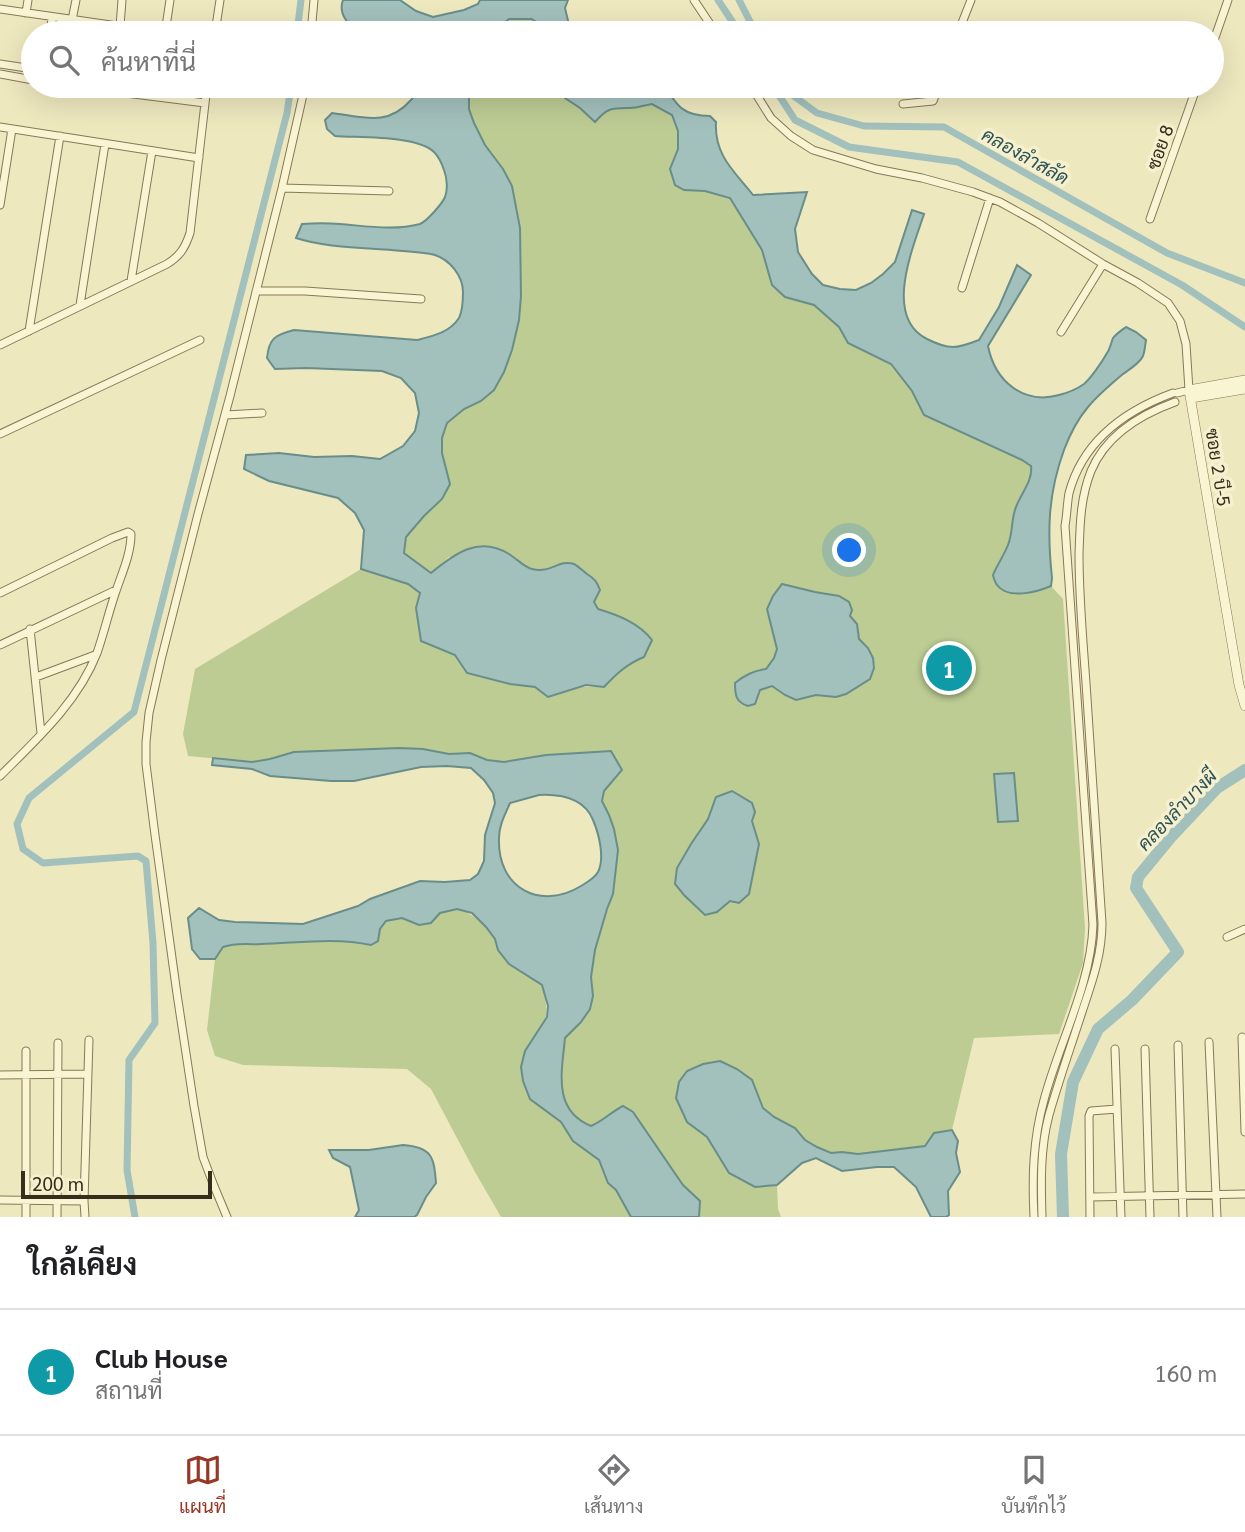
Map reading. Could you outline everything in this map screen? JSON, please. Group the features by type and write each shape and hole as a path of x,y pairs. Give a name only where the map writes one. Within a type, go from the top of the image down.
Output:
{"street":[{"path":"26,13 28,0"},
{"path":"72,20 76,0"},
{"path":"120,21 122,0"},
{"path":"167,21 170,0"},
{"path":"217,21 220,0"},
{"path":"312,21 314,0"},
{"path":"694,0 708,21"},
{"path":"963,21 971,0"},
{"path":"1221,21 1228,0"},
{"path":"0,9 80,21"},
{"path":"0,64 21,67"},
{"path":"0,74 21,78"},
{"path":"196,98 206,99"},
{"path":"201,98 206,99"},
{"path":"228,1217 203,1157 194,1106 155,835 146,764 146,742 149,713 161,660 226,415 302,98"},
{"path":"758,98 771,118 791,136 813,150 876,169 922,178 1000,202 1168,303 1180,321 1186,344 1190,394"},
{"path":"903,104 933,101 934,98"},
{"name":"ซอย 8","path":"1150,219 1194,98"},
{"path":"0,345 177,258 186,248 206,99"},
{"path":"0,127 199,158"},
{"path":"0,205 12,129"},
{"path":"29,331 60,136"},
{"path":"80,305 105,144"},
{"path":"131,281 152,151"},
{"path":"282,188 389,191"},
{"path":"962,288 990,198"},
{"path":"1061,332 1103,264"},
{"path":"256,291 304,290 421,299"},
{"path":"0,434 200,340"},
{"path":"1034,1217 1033,1161 1038,1125 1044,1097 1083,986 1093,925 1065,526 1069,494 1079,467 1095,442 1124,417 1150,401 1245,380"},
{"path":"1190,394 1245,389"},
{"name":"ซอย 2 บี-5","path":"1190,394 1239,685 1245,706"},
{"path":"1042,1217 1042,1164 1046,1130 1098,963 1102,942 1079,586 1080,522 1084,493 1092,469 1107,444 1130,423 1176,397"},
{"path":"226,415 262,412"},
{"path":"0,593 112,538 128,532 131,534 122,575 96,655 63,710 0,776"},
{"path":"0,645 116,590"},
{"path":"30,629 41,733"},
{"path":"36,677 96,655"},
{"path":"1227,937 1245,929"},
{"path":"1242,1037 1245,1132"},
{"path":"85,1217 89,1040"},
{"path":"1209,1042 1217,1217"},
{"path":"57,1217 58,1043"},
{"path":"1178,1045 1183,1217"},
{"path":"1115,1049 1122,1217"},
{"path":"1145,1049 1150,1217"},
{"path":"26,1051 26,1217"},
{"path":"0,1075 88,1074"},
{"path":"1090,1217 1089,1116 1091,1111 1117,1109"},
{"path":"1090,1197 1245,1194"},
{"path":"0,1200 84,1201"}],"green space":[{"path":"532,19 534,21 507,21"},
{"path":"469,98 565,98 595,122 611,109 653,103 672,115 678,131 678,149 670,169 684,190 705,191 730,198 762,250 772,285 785,297 814,305 839,327 848,343 891,364 912,391 924,415 1031,466 1028,484 1014,512 1009,542 997,564 1038,591 1051,586 1063,599 1085,928 1083,963 1059,1034 974,1038 952,1130 934,1133 925,1146 858,1154 831,1153 805,1140 795,1128 763,1108 752,1080 686,1122 707,1137 730,1173 755,1187 777,1185 781,1217 699,1217 700,1201 684,1185 633,1112 613,1111 591,1126 570,1110 565,1100 562,1076 565,1037 581,1022 593,996 591,977 595,950 613,894 618,850 614,829 602,801 604,791 616,777 611,751 546,755 504,762 487,760 470,753 449,754 399,748 294,752 252,762 188,756 183,734 195,669 361,569 408,584 420,593 416,608 421,641 455,655 468,673 510,684 535,687 604,687 622,670 644,657 652,640 634,624 598,609 594,602 600,590 558,564 543,570 531,569 507,552 449,557 431,573 404,554 406,537 442,499 450,484 442,453 442,438 447,422 464,409 481,401 512,350 519,320 520,228 512,186 485,145 469,109"},
{"path":"458,909 489,929 509,964 542,985 546,1015 525,1051 549,1112 561,1122 573,1141 599,1160 608,1183 616,1190 631,1217 501,1217 431,1089 407,1069 243,1065 215,1056 207,1030 215,959 223,947 238,944 329,941 370,945 378,941 380,929 386,921 402,918 420,925 431,923 440,913"}],"water":[{"path":"343,0 400,0 416,11 433,17 464,10 478,4 480,0 568,0 565,8 568,21 347,21 342,8"},
{"path":"469,98 469,109 474,123 512,186 520,228 521,296 519,320 504,372 494,390 447,423 442,438 442,453 450,484 442,499 406,537 404,553 431,573 467,549 487,546 509,554 532,569 544,570 563,563 576,565 598,585 600,590 594,602 598,609 634,624 652,640 644,657 622,670 604,687 586,685 548,697 535,687 510,684 467,673 455,655 421,641 416,608 420,593 408,584 361,569 364,530 355,513 338,498 269,481 244,469 246,455 279,453 380,459 403,446 415,431 419,413 415,393 401,378 382,371 275,369 267,358 274,338 294,330 417,340 446,330 459,318 463,302 461,280 455,269 441,257 424,253 322,244 296,238 302,224 331,223 390,228 410,226 420,224 438,208 445,197 447,183 443,168 434,152 401,140 335,136 327,129 325,120 332,113 365,118 384,117 393,114 411,100"},
{"path":"565,98 672,98 688,112 710,116 716,122 716,134 722,153 753,195 807,192 795,229 798,252 812,274 823,285 856,290 871,283 895,262 912,210 924,214 909,263 904,299 906,315 914,329 935,343 953,347 979,340 999,307 1017,265 1031,275 988,346 1004,380 1023,393 1046,397 1081,386 1090,378 1109,350 1113,338 1126,327 1146,340 1142,359 1088,407 1074,427 1064,450 1050,513 1051,586 1031,592 1008,592 997,585 993,576 1008,545 1014,512 1028,482 1031,466 924,415 912,391 891,364 848,343 839,327 814,305 785,297 772,285 762,250 730,198 705,191 684,190 675,185 670,169 678,149 678,131 672,115 652,104 611,109 595,122"},
{"path":"782,584 839,596 849,602 852,610 850,616 857,624 859,639 873,658 874,668 870,679 836,697 816,695 796,700 772,686 760,690 755,704 748,706 739,700 735,683 749,674 766,669 774,658 777,649 767,609"},
{"path":"423,749 449,754 470,753 487,760 504,762 546,755 611,751 622,770 604,791 602,801 614,829 618,850 613,894 595,950 590,1009 565,1038 562,1088 570,1110 591,1126 623,1106 633,1112 683,1185 700,1201 699,1217 631,1217 616,1190 608,1183 599,1160 573,1141 561,1122 530,1099 521,1067 525,1051 547,1017 548,1006 542,985 509,964 498,950 495,939 472,913 457,909 440,913 431,923 419,925 402,918 386,921 380,929 378,941 371,945 330,941 238,944 223,947 215,959 200,959 192,949 188,918 199,908 219,920 303,924 420,881 470,880 478,874 484,861 485,835 495,803 493,793 471,768 421,767 354,781 331,781 270,776 252,769 212,765 213,758 252,762 294,752","holes":["547,795 570,799 584,807 595,826 601,853 598,872 592,878 566,893 551,896 537,895 513,882 500,855 499,838 501,824 510,803"]},
{"path":"1014,773 1018,821 998,822 994,774"},
{"path":"732,791 752,803 755,812 752,821 759,844 749,894 739,903 730,901 717,912 705,915 675,884 677,868 708,819 716,797"},
{"path":"720,1061 752,1080 763,1108 795,1128 805,1140 831,1153 858,1154 925,1146 934,1133 952,1130 958,1141 956,1153 960,1172 948,1191 949,1215 931,1217 916,1187 894,1167 842,1171 816,1158 802,1163 777,1185 755,1187 729,1173 707,1137 687,1122 676,1098 679,1082 687,1071"},
{"path":"403,1145 426,1151 434,1166 436,1183 417,1215 355,1217 359,1210 350,1167 333,1158 329,1150 369,1150"}],"waterway":[{"path":"298,21 301,0"},
{"path":"718,0 732,21"},
{"name":"คลองลำสลัด","path":"739,0 750,21"},
{"path":"135,1217 127,1170 129,1060 155,1023 153,943 146,861 138,856 43,863 23,849 17,824 29,798 134,712 289,98"},
{"path":"781,98 795,120 849,147 958,162 1182,285 1245,327"},
{"name":"คลองลำสลัด","path":"796,98 817,113 864,126 944,127 1167,253 1245,283"},
{"name":"คลองลำบางผี","path":"1063,1217 1061,1154 1073,1082 1098,1029 1132,1000 1178,952 1136,888 1138,877 1217,788 1245,770"}],"place":[{"name":"Club House","path":"949,668"}]}
